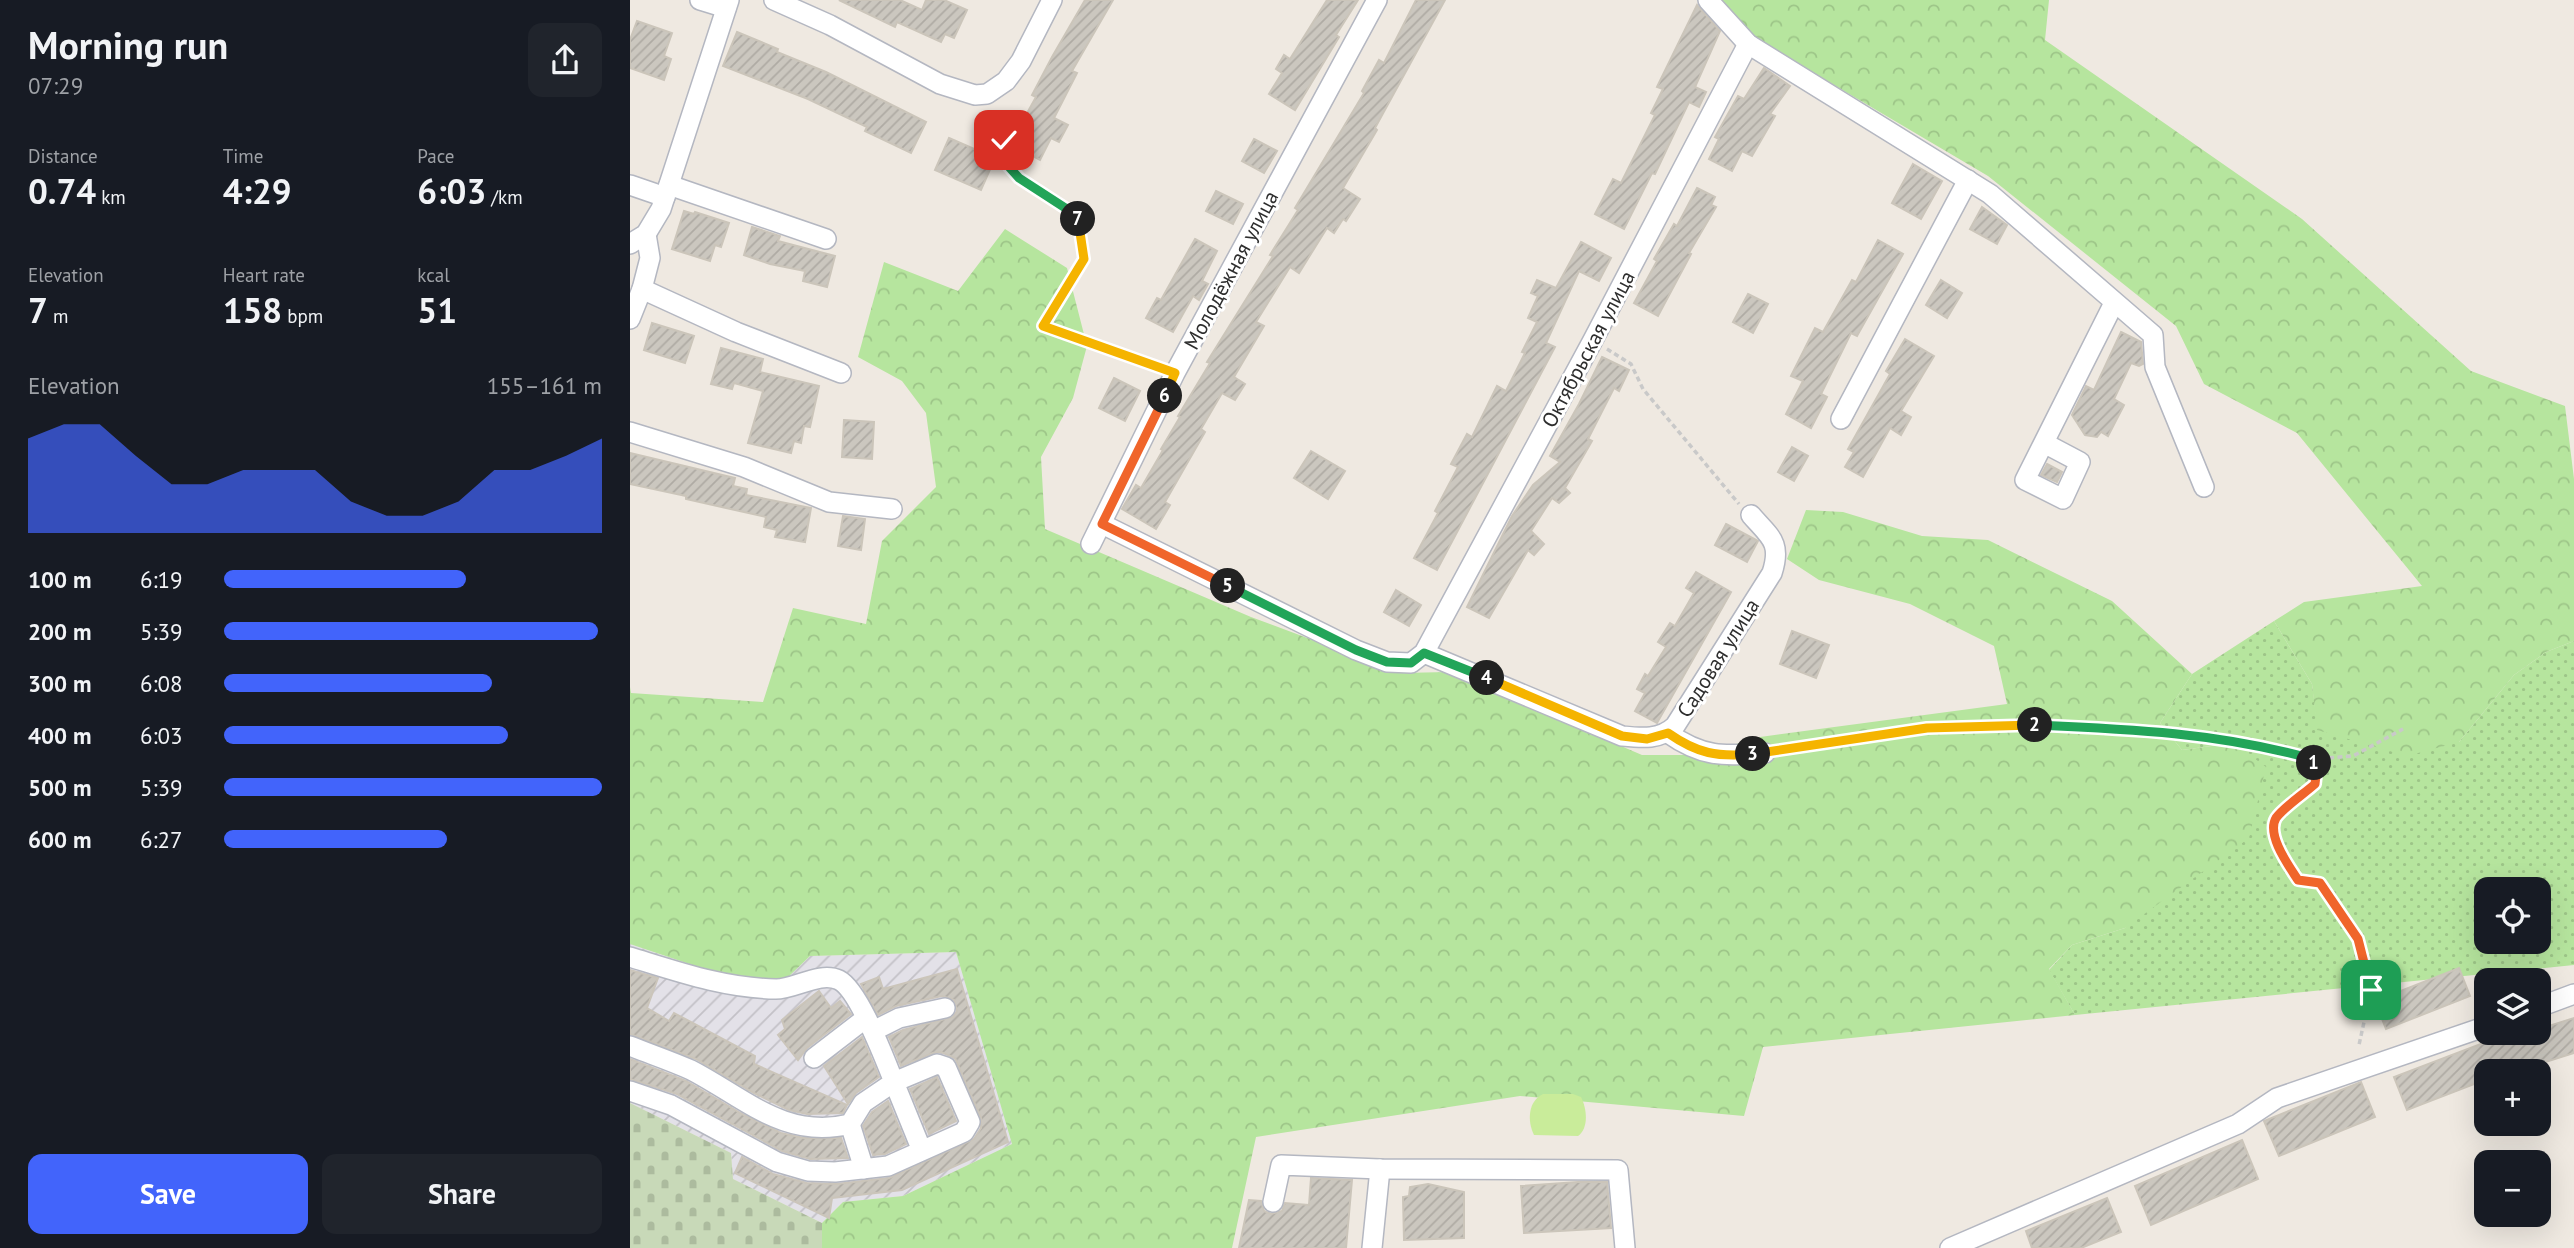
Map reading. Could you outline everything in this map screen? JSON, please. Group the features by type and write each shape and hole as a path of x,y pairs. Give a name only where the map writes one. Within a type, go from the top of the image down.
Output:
{"street":[{"path":"630,319 650,258 638,239 662,209 728,4 700,0"},
{"path":"774,0 830,24 940,84 961,93 987,94 1006,81 1021,61 1052,0"},
{"name":"Молодёжная улица","path":"1091,544 1175,373 1377,0"},
{"path":"1708,0 1748,44 1990,194 2152,335 2155,367 2204,487"},
{"name":"Октябрьская улица","path":"1424,653 1593,340 1748,44"},
{"path":"1841,419 1968,180"},
{"path":"630,185 667,191 826,239"},
{"path":"642,289 736,332 841,373"},
{"path":"2044,443 2114,303"},
{"path":"630,432 744,467 829,502 892,509"},
{"name":"Садовая улица","path":"1424,653 1622,736 1647,739 1668,733 1772,573 1777,557 1775,543 1751,514"},
{"path":"1102,524 1356,650 1387,662 1411,663 1424,653"},
{"path":"1668,733 1689,748 1726,756 1765,753"},
{"path":"630,957 730,986 778,989 825,978 839,980 851,991 869,1024 922,1151"},
{"path":"2551,1003 2574,994"},
{"path":"814,1058 869,1024 944,1008"},
{"path":"1950,1248 2238,1124 2277,1098 2474,1030"},
{"path":"630,1046 690,1070 784,1122 805,1128 830,1129 850,1124 863,1103 894,1083 937,1064 946,1067 970,1122 964,1132 888,1166 808,1171 777,1162 671,1105 630,1091"},
{"path":"850,1124 864,1169"},
{"path":"1273,1202 1281,1165 1380,1169 1618,1170 1625,1248"},
{"path":"1372,1248 1380,1169"}],"path":[{"path":"987,94 1002,127 1002,159 1019,178 1073,213 1080,221 1084,259 1043,326 1175,373"},
{"path":"1593,340 1631,364 1643,389 1731,497 1751,514"},
{"path":"1765,753 1927,728 2029,725 2147,729 2266,746 2312,759 2353,756 2403,729"},
{"path":"2312,759 2317,767 2315,784 2276,819 2274,830 2279,849 2298,880 2320,883 2358,939 2371,990 2359,1045"}],"shaded area":[{"path":"630,944 734,979 785,980 810,956 956,952 1012,1144 903,1196 843,1202 822,1223 733,1179 731,1153 630,1103"}],"green space":[{"path":"1720,0 2049,0 2045,40 2302,219 2471,371 2565,406 2574,479 2574,641 2546,652 2514,675 2459,742 2407,756 2317,730 2312,684 2274,621 2304,602 2422,586 2297,433 2204,384 2176,326 1988,176 1751,36"},
{"path":"1005,229 1067,268 1087,346 1073,398 1041,457 1045,529 1251,617 1401,673 1448,672 1642,755 1698,755 1760,737 2007,704 1994,646 1910,604 1819,580 1787,559 1806,510 1843,512 1922,536 1988,540 2112,601 2192,674 2160,723 2182,750 2234,743 2266,767 2249,838 2125,928 2072,945 2049,969 2075,1015 1763,1047 1744,1116 1520,1096 1256,1137 1232,1248 822,1248 822,1223 843,1202 903,1196 1012,1144 956,952 810,956 785,980 734,979 630,944 630,687 631,693 763,702 793,608 866,624 882,541 936,487 926,413 902,381 858,357 884,262 958,291"},
{"path":"2274,621 2312,684 2318,730 2459,742 2514,675 2546,652 2574,641 2574,965 2544,968 2474,968 2474,975 2075,1015 2049,970 2072,945 2125,928 2233,743 2182,750 2160,723 2192,674"},
{"path":"1543,1094 1573,1094 1581,1097 1586,1118 1582,1133 1578,1136 1534,1135 1530,1112 1534,1101"},
{"path":"630,1103 731,1153 733,1179 822,1223 822,1248 630,1248"}],"building":[{"path":"839,0 900,0 922,10 926,0 944,0 967,10 954,38 945,34 941,42 897,22 895,27"},
{"path":"1085,0 1113,0 1072,71 1077,73 1054,118 1068,125 1059,142 1051,138 1040,160 1010,144 1036,97 1032,95"},
{"path":"1327,0 1358,0 1295,110 1269,94 1282,73 1276,69 1284,55 1290,59"},
{"path":"1416,0 1445,0 1375,128 1377,130 1343,188 1360,199 1346,221 1343,219 1334,233 1327,228 1299,273 1290,267 1256,322 1264,326 1234,377 1245,384 1235,400 1222,393 1201,429 1205,432 1165,502 1170,505 1156,529 1122,509 1136,485 1141,488 1163,450 1161,449 1180,417 1178,416 1210,363 1207,362 1273,256 1270,255 1298,210 1295,208 1364,93 1362,91 1379,60 1384,63"},
{"path":"1697,5 1720,31 1695,87 1706,92 1699,107 1689,102 1655,174 1652,173 1624,229 1595,214 1613,179 1621,183 1655,115 1651,113 1663,89 1657,87"},
{"path":"637,21 672,33 664,56 671,59 664,80 630,68 630,40"},
{"path":"737,32 778,49 777,52 826,72 926,122 911,153 865,131 867,127 808,99 723,66"},
{"path":"1764,68 1790,86 1770,114 1775,116 1752,156 1742,151 1732,171 1709,159 1719,139 1715,137 1738,96 1744,99"},
{"path":"949,138 995,158 981,190 935,170"},
{"path":"1254,139 1277,151 1264,173 1242,161"},
{"path":"1913,164 1942,181 1921,219 1892,203"},
{"path":"1697,188 1715,197 1711,205 1716,207 1689,253 1691,254 1658,316 1634,303 1657,261 1654,259 1674,224 1677,226"},
{"path":"1216,191 1243,204 1233,224 1206,211"},
{"path":"1982,207 2007,225 1997,244 1970,229"},
{"path":"684,211 729,223 721,247 715,245 710,261 672,249"},
{"path":"752,227 780,236 778,241 835,256 827,287 803,281 805,271 770,264 744,255"},
{"path":"1195,239 1217,251 1202,281 1208,284 1199,300 1193,296 1173,332 1146,318 1157,298 1161,300"},
{"path":"1878,240 1903,254 1857,336 1851,333 1821,394 1827,397 1811,428 1786,414 1803,381 1791,376 1815,328 1823,332 1852,280 1856,282"},
{"path":"1581,242 1611,258 1599,281 1579,271 1546,343 1555,347 1437,570 1414,558 1458,467 1451,464 1467,434 1472,437 1497,386 1506,391 1525,353 1522,352 1537,322 1528,318 1538,296 1531,293 1537,280 1556,288"},
{"path":"1941,280 1962,293 1947,318 1926,305"},
{"path":"1748,294 1768,304 1753,333 1733,322"},
{"path":"652,323 694,336 685,363 644,350"},
{"path":"2121,332 2141,342 2143,364 2139,366 2131,363 2114,399 2124,405 2108,436 2101,432 2097,437 2085,435 2072,415 2086,386 2094,390"},
{"path":"1905,339 1934,356 1901,411 1911,417 1901,435 1890,428 1863,477 1845,467 1854,452 1848,449 1890,374 1886,371"},
{"path":"721,348 763,359 760,372 819,386 810,427 804,426 801,443 794,441 791,453 748,443 763,391 734,383 732,389 711,384"},
{"path":"1602,357 1629,370 1619,391 1614,388 1588,439 1592,441 1565,488 1570,493 1559,503 1552,498 1531,531 1544,544 1534,555 1528,550 1489,618 1467,607 1512,516 1533,485 1560,462 1550,456"},
{"path":"1114,378 1140,391 1125,421 1099,408"},
{"path":"844,420 874,422 872,459 842,457"},
{"path":"1792,447 1808,456 1794,481 1778,472"},
{"path":"1311,451 1345,471 1328,499 1294,478"},
{"path":"630,453 735,478 733,486 747,489 746,495 811,508 805,542 775,537 777,530 764,527 766,517 630,484"},
{"path":"2047,464 2062,472 2057,482 2041,475"},
{"path":"843,516 865,519 861,550 838,546"},
{"path":"1726,524 1758,541 1747,562 1715,545"},
{"path":"1696,572 1731,592 1657,723 1635,711 1645,693 1637,689 1666,647 1658,642 1670,623 1675,626 1694,593 1686,588"},
{"path":"1396,590 1421,605 1409,626 1384,612"},
{"path":"1792,631 1829,645 1816,678 1780,664"},
{"path":"2459,968 2470,996 2386,1029 2375,1001"},
{"path":"957,969 1008,1142 902,1190 832,1198 829,1218 735,1173 742,1157 773,1174 807,1183 836,1184 889,1178 974,1139 981,1128 981,1118 955,1058 941,1052 933,1053 901,1066 889,1037 903,1030 953,1017 957,1011 954,1000 942,996 896,1006 878,1015 861,984 879,977 883,989"},
{"path":"630,970 658,978 647,1008 669,1021 674,1013 755,1056 754,1064 847,1105 843,1113 807,1114 789,1110 696,1059 630,1034"},
{"path":"819,991 831,1008 840,1001 851,1014 807,1048 798,1060 778,1035 785,1029 782,1020"},
{"path":"2574,1018 2574,1053 2551,1060 2474,1059 2474,1084 2407,1110 2394,1077 2478,1045 2551,1045 2551,1025"},
{"path":"862,1037 879,1077 856,1093 848,1104 824,1066"},
{"path":"630,1059 686,1081 781,1133 804,1138 841,1138 848,1158 810,1159 782,1151 677,1094 630,1079"},
{"path":"937,1077 956,1121 929,1134 910,1089"},
{"path":"2361,1082 2375,1117 2279,1156 2264,1121"},
{"path":"888,1101 906,1144 885,1154 873,1155 863,1126 872,1112"},
{"path":"2242,1140 2258,1179 2151,1225 2135,1186"},
{"path":"1311,1178 1352,1180 1346,1248 1239,1248 1249,1200 1261,1201 1264,1211 1271,1214 1282,1211 1285,1203 1309,1205"},
{"path":"1607,1182 1611,1228 1524,1233 1521,1186"},
{"path":"1428,1184 1464,1192 1464,1238 1404,1240 1403,1197 1409,1196 1410,1187"},
{"path":"2107,1198 2121,1232 2081,1248 2032,1248 2026,1231"}],"route":[{"path":"1004,140 1002,159 1019,178 1073,213 1080,221 1084,259 1043,326 1175,373 1102,524 1356,650 1387,662 1411,663 1424,653 1622,736 1647,739 1668,733 1689,748 1726,756 1765,753 1927,728 2029,725 2147,729 2266,746 2312,759 2317,767 2315,784 2276,819 2274,830 2279,849 2298,880 2320,883 2358,939 2371,990"}]}
